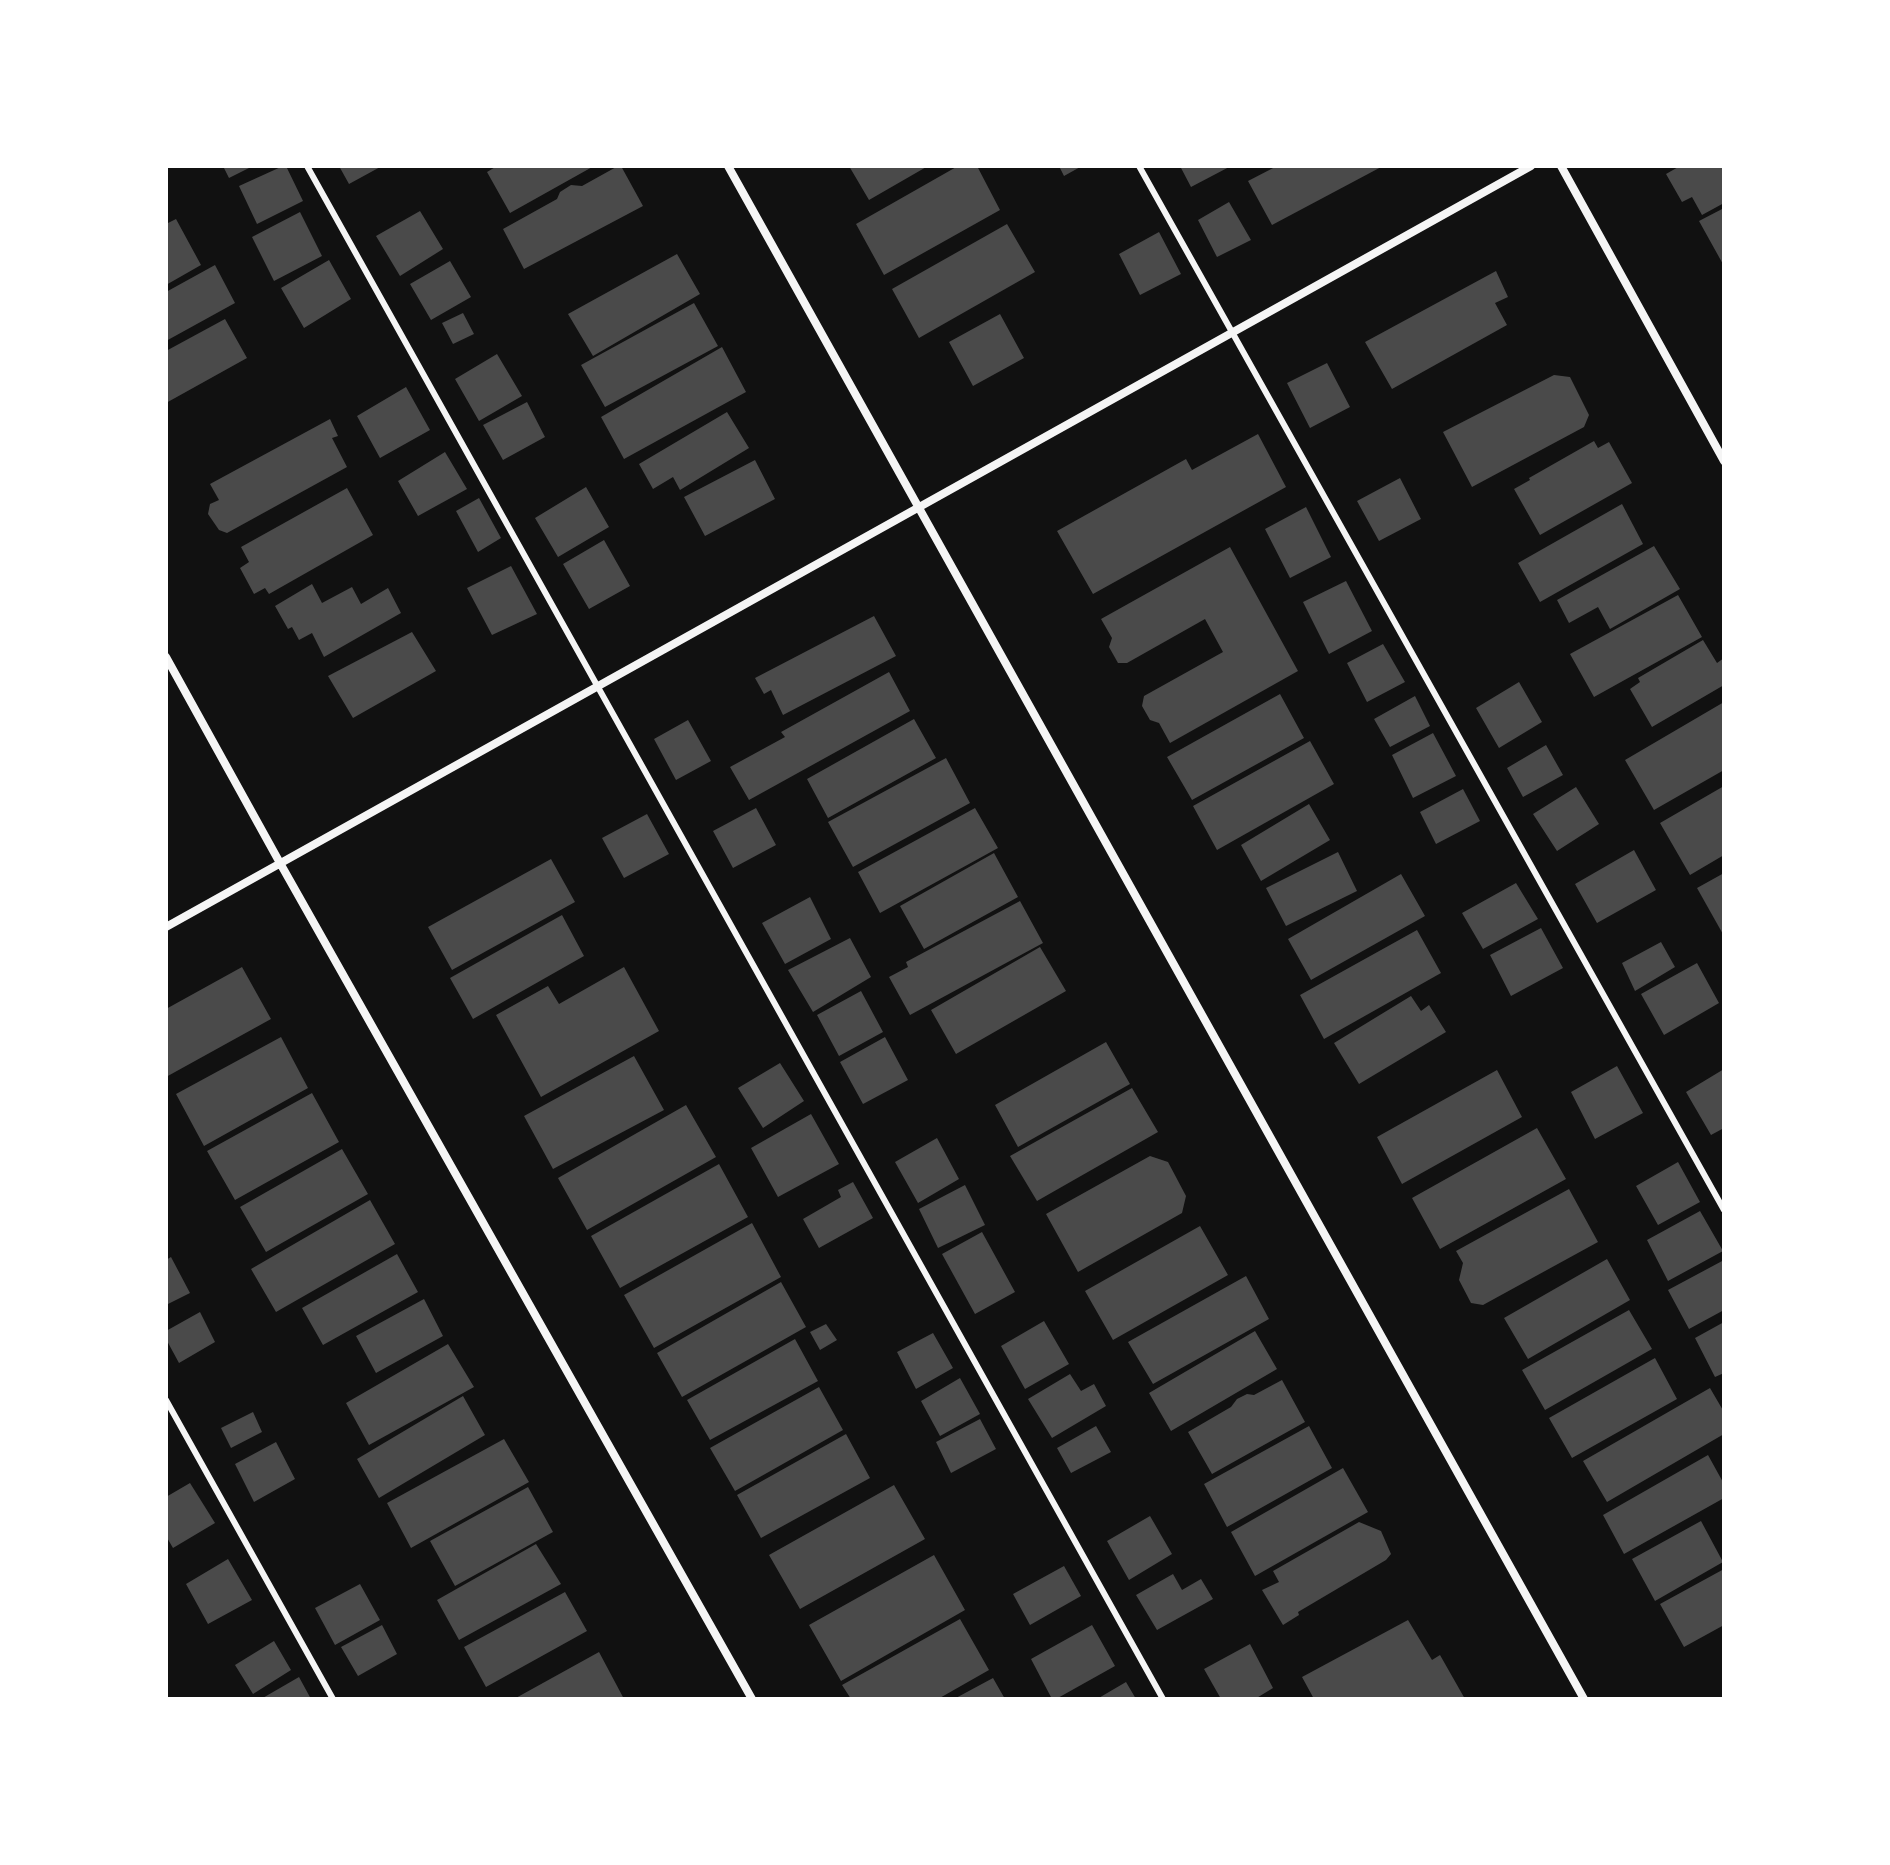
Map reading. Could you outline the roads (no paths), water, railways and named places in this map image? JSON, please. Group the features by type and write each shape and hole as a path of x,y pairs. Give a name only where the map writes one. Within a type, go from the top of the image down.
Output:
{"street":[{"path":"728,166 1584,1699"},
{"path":"166,927 1531,166"},
{"path":"1561,166 1724,461"},
{"path":"166,657 752,1699"}],"lane":[{"path":"307,166 1163,1699"},
{"path":"1139,166 1724,1210"},
{"path":"166,1400 333,1699"}]}
